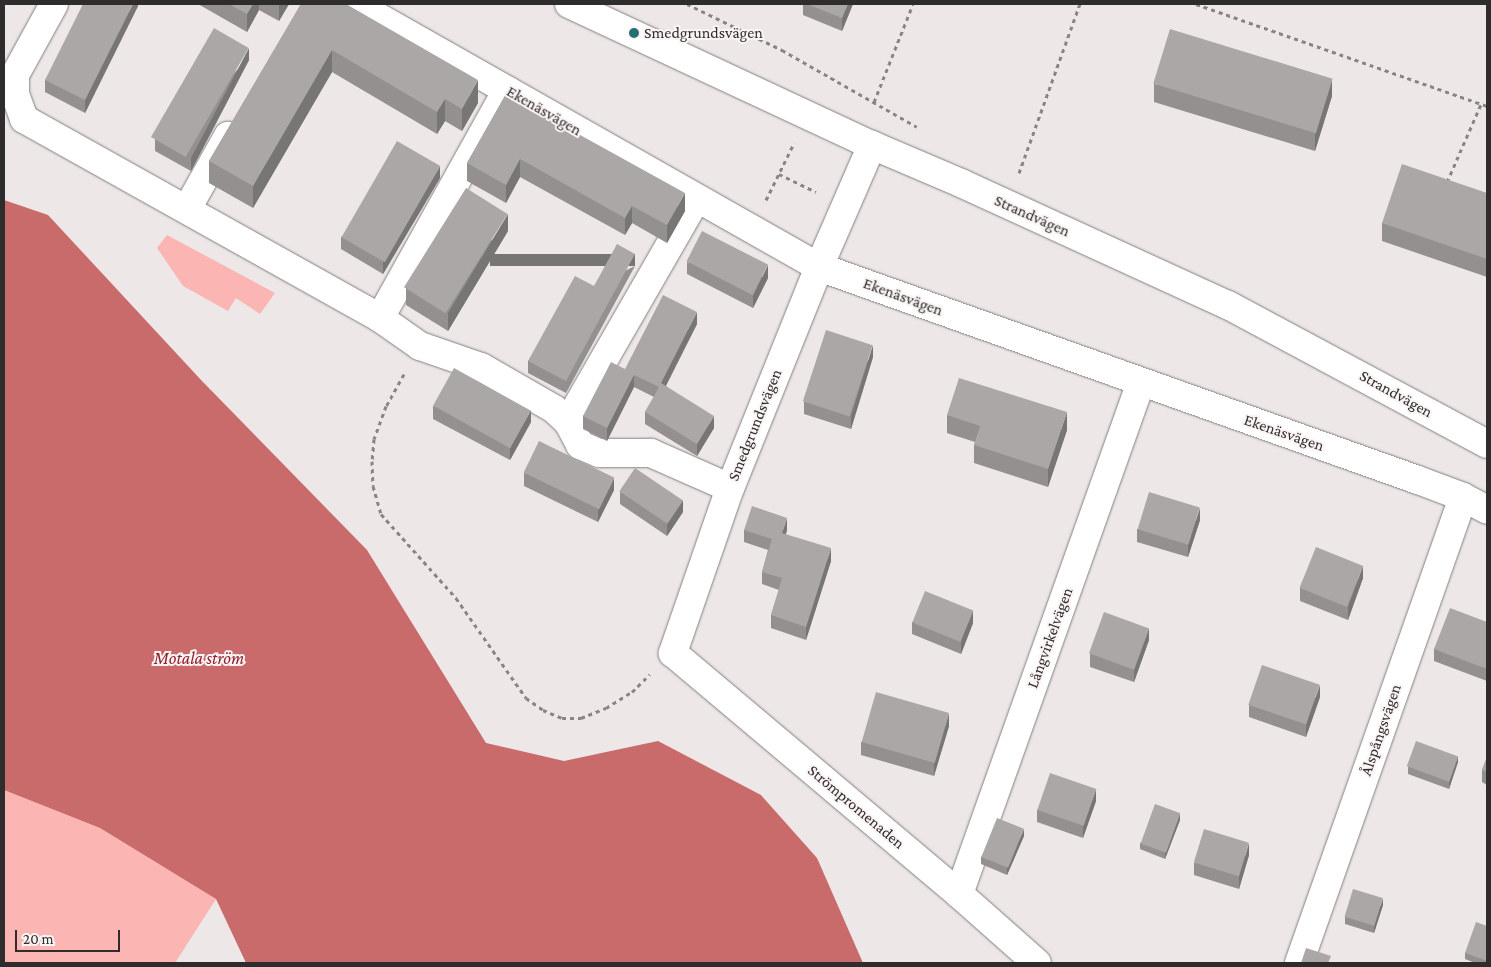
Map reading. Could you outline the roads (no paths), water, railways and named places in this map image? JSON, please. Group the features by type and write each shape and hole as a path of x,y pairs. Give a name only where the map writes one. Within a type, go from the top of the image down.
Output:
{"street":[{"path":"54,4 15,75 15,94 24,119 380,318 420,346 482,367 554,408 568,422 580,445 599,453 651,453 730,488"},
{"name":"Ekenäsvägen","path":"355,4 819,267 1463,497 1487,510"},
{"name":"Strandvägen","path":"569,4 872,145 961,183 1228,305 1487,444"},
{"path":"380,318 507,90"},
{"path":"187,209 240,115"},
{"name":"Smedgrundsvägen","path":"673,653 730,488 819,267 872,145"},
{"path":"568,422 696,198"},
{"name":"Långvirkelvägen","path":"959,894 1141,382"},
{"name":"Ålspångsvägen","path":"1299,963 1463,497"},
{"name":"Strömpromenaden","path":"673,653 959,894 1037,963"}],"water":[{"name":"Motala ström","path":"4,200 48,215 202,381 367,550 486,743 564,761 658,741 761,795 817,858 863,963 246,963 216,899 100,828 4,790"}],"place":[{"name":"Smedgrundsvägen","path":"634,33"}]}
